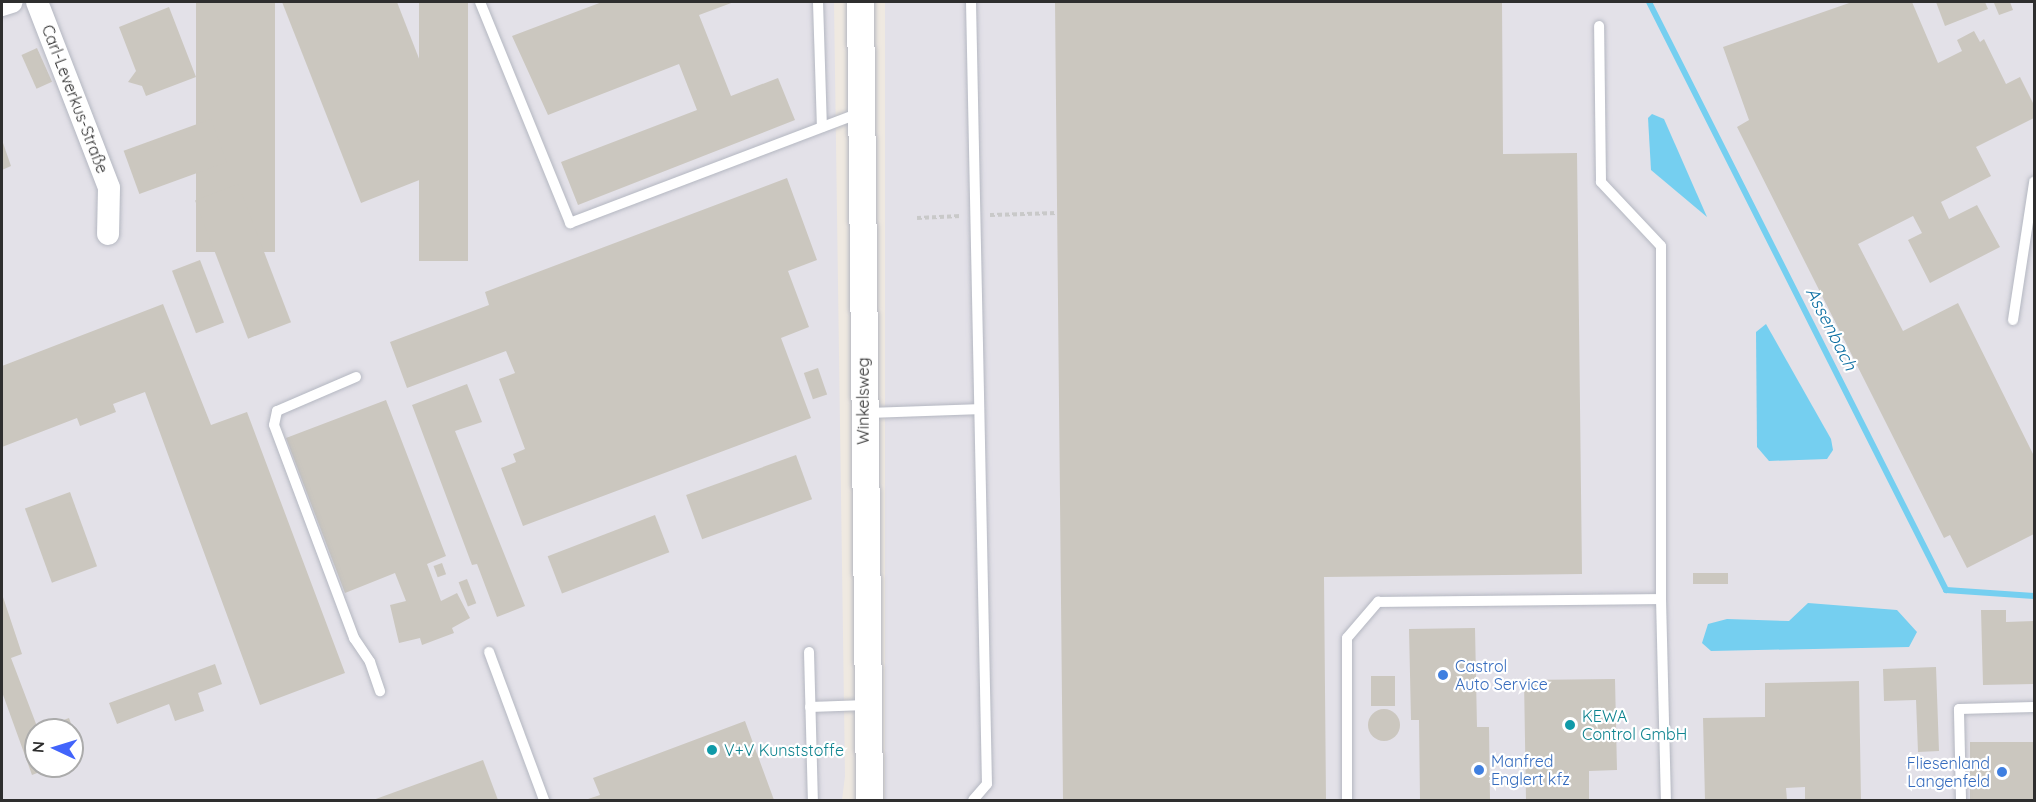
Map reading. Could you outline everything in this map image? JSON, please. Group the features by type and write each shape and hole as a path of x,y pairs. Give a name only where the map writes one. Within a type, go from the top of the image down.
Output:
{"street":[{"path":"2,5 12,2"},
{"name":"Carl-Leverkus-Straße","path":"37,2 110,188 108,234"},
{"name":"Winkelsweg","path":"860,2 863,413 870,705 869,801"}],"lane":[{"path":"480,2 570,224 861,112"},
{"path":"818,2 822,127"},
{"path":"971,2 987,784 973,801"},
{"path":"1599,26 1601,182 1661,246 1661,599 1666,801"},
{"path":"2013,320 2034,182"},
{"path":"356,377 277,411 274,425 354,638 370,662 380,691"},
{"path":"863,413 978,410"},
{"path":"1347,801 1347,639 1378,602 1661,599"},
{"path":"489,652 544,801"},
{"path":"809,652 813,801"},
{"path":"810,707 870,705"},
{"path":"1961,801 1959,708 2034,707"}],"shaded area":[{"path":"2,2 834,2 845,776 842,800 2,800"},
{"path":"885,2 2034,2 2034,800 885,800"}],"water":[{"path":"1652,114 1664,119 1707,217 1651,170 1648,118"},
{"path":"1766,324 1831,439 1833,450 1827,459 1769,461 1757,447 1756,332"},
{"path":"1808,603 1897,610 1917,632 1909,647 1711,651 1702,643 1708,624 1727,619 1789,621"}],"building":[{"path":"196,2 275,2 275,252 196,252"},
{"path":"282,2 397,2 460,164 361,203"},
{"path":"419,2 468,2 468,261 419,261"},
{"path":"602,2 734,2 699,15 731,96 778,78 795,120 578,205 561,162 697,110 679,64 548,115 512,36"},
{"path":"1055,2 1502,2 1503,154 1577,153 1582,574 1324,577 1326,800 1063,800"},
{"path":"1852,2 1912,2 1938,63 1962,51 1957,40 1974,31 1980,42 1984,39 2006,84 2020,77 2034,105 2034,118 1976,147 1991,176 1941,202 1949,219 1977,205 2000,247 1930,283 1908,240 1922,233 1913,216 1858,244 1903,331 1958,303 2034,456 2034,534 1967,568 1950,535 1944,538 1737,127 1749,120 1723,47"},
{"path":"1936,2 1985,2 1988,9 1945,26"},
{"path":"2010,2 2013,10 1999,15 1994,3"},
{"path":"169,7 196,77 146,96 142,86 128,82 136,71 119,27"},
{"path":"37,48 52,82 37,89 21,55"},
{"path":"211,119 227,162 139,194 124,151"},
{"path":"2,140 11,166 2,170"},
{"path":"787,178 817,260 788,271 809,327 781,338 811,418 523,526 501,468 516,462 513,454 525,449 499,379 515,373 506,351 407,388 390,342 489,305 485,292"},
{"path":"238,184 291,322 248,339 195,200"},
{"path":"200,260 224,323 196,333 172,271"},
{"path":"163,304 211,425 247,412 345,673 260,705 145,392 113,404 116,412 80,426 77,418 2,447 2,366"},
{"path":"818,368 827,394 813,399 804,373"},
{"path":"467,384 482,422 455,431 525,606 497,617 477,564 472,565 412,405"},
{"path":"386,400 446,556 427,564 441,601 457,593 470,618 452,628 454,633 422,645 420,638 399,643 390,605 406,601 395,573 345,593 286,438"},
{"path":"796,455 812,499 702,539 686,495"},
{"path":"70,492 97,566 52,583 25,508"},
{"path":"655,515 669,552 562,594 548,556"},
{"path":"442,563 446,574 438,577 434,566"},
{"path":"1693,573 1728,573 1728,584 1693,584"},
{"path":"467,579 476,603 468,606 459,582"},
{"path":"2,594 22,654 11,658 34,718 24,718 24,753 2,692"},
{"path":"1981,610 2006,610 2006,622 2034,621 2034,684 1983,685"},
{"name":"Castrol Auto Service","path":"1475,628 1477,727 1489,727 1490,800 1420,800 1419,720 1411,720 1409,629"},
{"path":"215,664 222,684 198,693 204,711 175,721 169,704 117,724 109,703"},
{"path":"1936,667 1939,751 1918,752 1916,700 1884,701 1883,669"},
{"path":"1371,676 1395,676 1395,706 1371,706"},
{"name":"KEWA Control GmbH","path":"1615,679 1617,770 1589,771 1589,800 1526,800 1524,680"},
{"path":"1859,681 1861,800 1805,800 1805,787 1786,788 1787,800 1705,800 1703,718 1765,717 1765,683"},
{"path":"1384,709 1395,714 1400,725 1395,736 1384,741 1373,736 1368,725 1373,714"},
{"name":"V+V Kunststoffe","path":"745,721 774,800 585,800 600,795 593,778"},
{"name":"Fliesenland Langenfeld","path":"1970,742 2034,742 2034,800 1970,800"},
{"path":"483,760 498,800 373,800"}],"waterway":[{"name":"Assenbach","path":"1649,2 1946,590 2034,596"}],"place":[{"name":"Castrol Auto Service","path":"1443,675"},
{"name":"KEWA Control GmbH","path":"1570,725"},
{"name":"V+V Kunststoffe","path":"712,750"},
{"name":"Manfred Englert kfz","path":"1479,770"},
{"name":"Fliesenland Langenfeld","path":"2002,772"}]}
